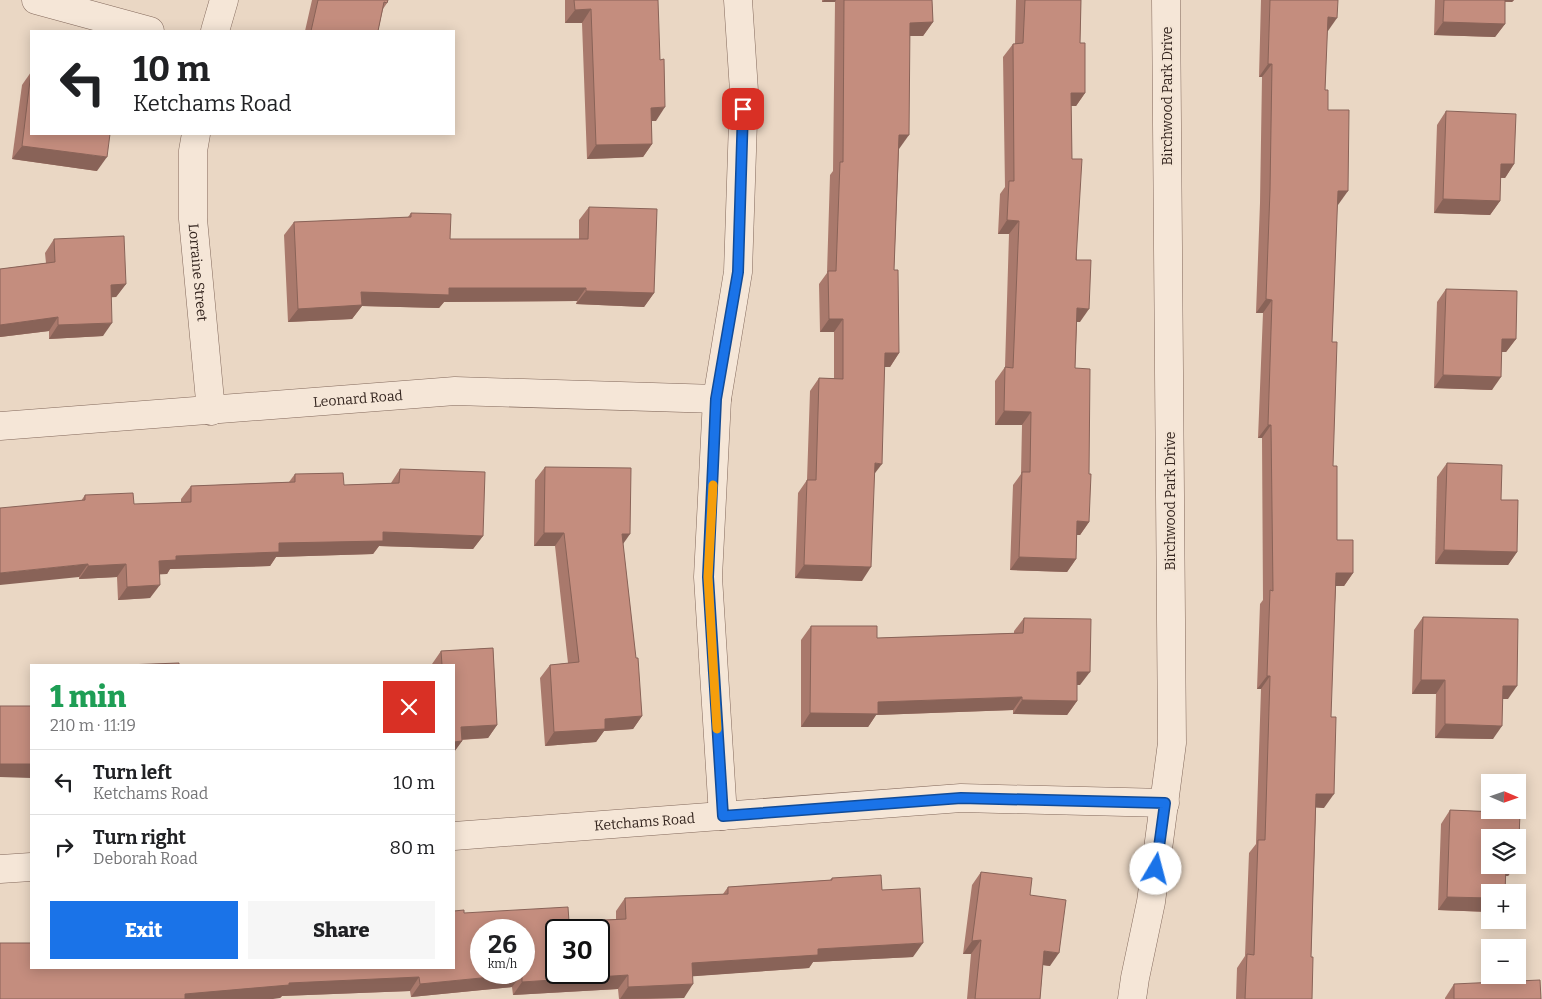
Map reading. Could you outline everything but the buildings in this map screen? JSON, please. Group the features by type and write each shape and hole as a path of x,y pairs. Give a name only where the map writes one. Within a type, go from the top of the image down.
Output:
{"street":[{"path":"36,0 146,30"},
{"path":"215,30 224,0"},
{"path":"723,816 708,577 716,399 738,272 744,91 738,0"},
{"name":"Birchwood Park Drive","path":"1132,999 1152,902 1172,742 1166,0"},
{"name":"Lorraine Street","path":"196,135 193,151 194,219 211,411"},
{"name":"Leonard Road","path":"0,426 455,391 716,399"},
{"name":"Ketchams Road","path":"455,836 961,798 1165,803"},
{"path":"0,869 30,867"}],"slow traffic":[{"path":"713,485 708,577 717,729"}],"route":[{"path":"743,109 738,272 716,399 708,577 723,816 961,798 1165,803 1156,869"}]}
